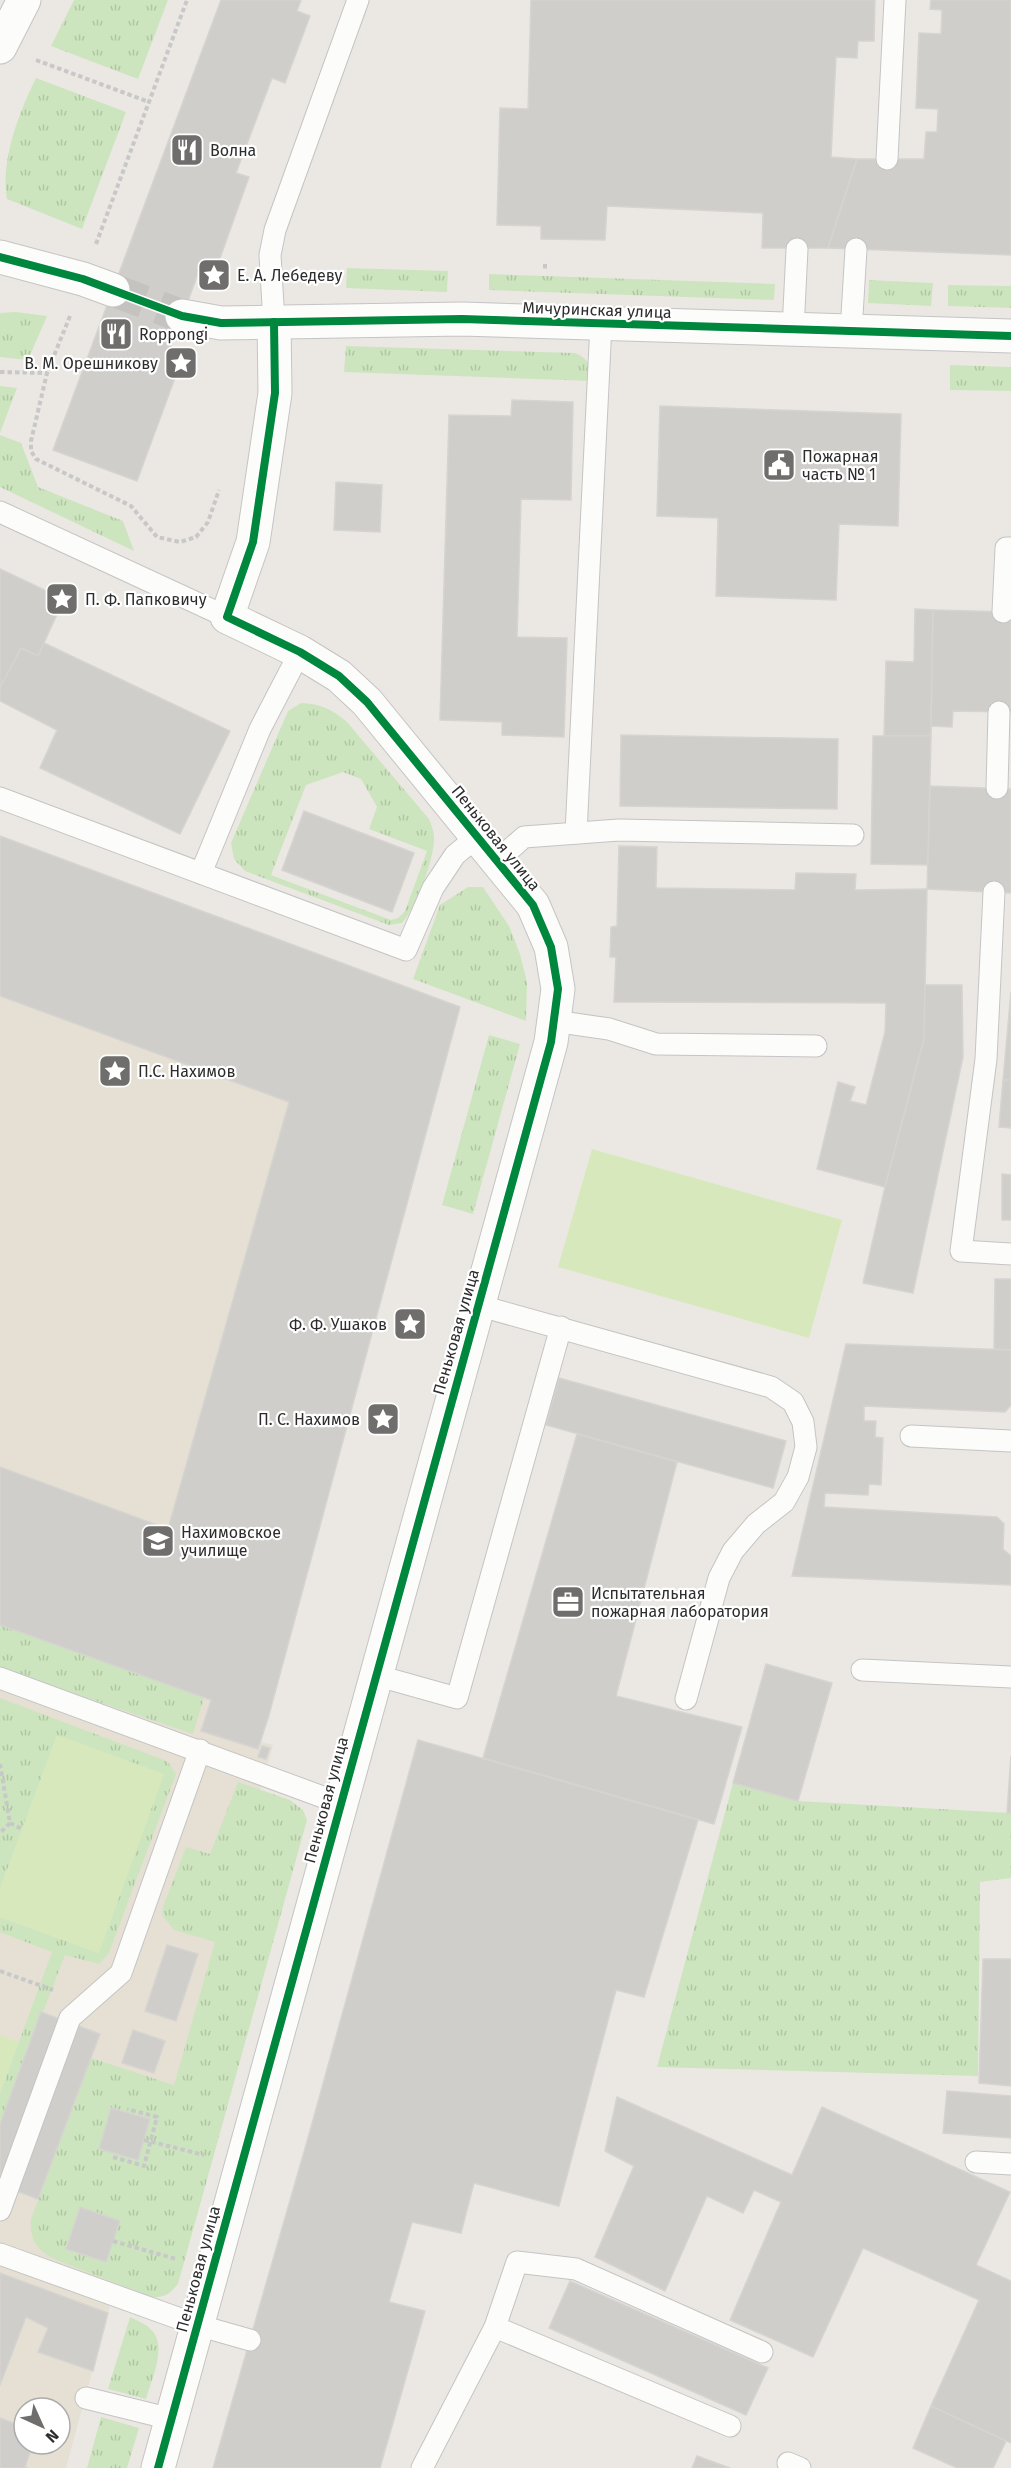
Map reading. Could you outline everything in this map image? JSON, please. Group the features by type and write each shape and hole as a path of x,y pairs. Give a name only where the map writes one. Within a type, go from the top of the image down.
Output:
{"street":[{"path":"0,47 24,0"},
{"path":"0,257 83,279 113,290"},
{"name":"Мичуринская улица","path":"182,316 221,323 462,319 1011,336"},
{"path":"227,617 253,542 275,393 274,322"},
{"name":"Пеньковая улица","path":"158,2468 339,1803 551,1042 558,989 551,947 532,905 488,848 367,702 339,676 300,652 227,617"}],"lane":[{"path":"274,322 270,255 275,230 358,0"},
{"path":"887,159 895,0"},
{"path":"793,330 796,249"},
{"path":"851,332 856,249"},
{"path":"778,261 795,280"},
{"path":"576,833 601,324"},
{"path":"0,512 227,617"},
{"path":"1003,612 1006,548 1011,548"},
{"path":"201,873 260,729 300,652"},
{"path":"997,788 999,712"},
{"path":"0,798 406,950 433,888 455,855 524,837 619,830 853,835"},
{"path":"999,906 986,1059 961,1251 1011,1254"},
{"path":"554,1021 609,1029 656,1044 816,1046"},
{"path":"477,1305 771,1387 793,1402 803,1422 806,1448 798,1477 784,1502 756,1524 733,1551 719,1578 686,1700"},
{"path":"375,1675 457,1698 561,1327"},
{"path":"911,1436 1011,1441"},
{"path":"862,1670 1011,1677"},
{"path":"0,1678 339,1803"},
{"path":"0,2210 70,2018 121,1973 200,1750"},
{"path":"976,2162 1011,2164"},
{"path":"0,2254 197,2325 250,2340"},
{"path":"422,2468 495,2327 517,2262 576,2269 762,2352"},
{"path":"495,2327 730,2426"},
{"path":"86,2398 171,2419"}],"path":[{"path":"96,245 187,0"},
{"path":"32,59 149,102"},
{"path":"545,264 545,269"},
{"path":"71,311 47,373 31,441 31,451 36,459 131,506 157,537 180,542 196,537 208,522 219,489"},
{"path":"0,372 47,373"},
{"path":"0,1764 10,1823"},
{"path":"10,1823 22,1829"},
{"path":"0,1833 10,1823"},
{"path":"0,1971 88,2002"},
{"path":"113,2157 144,2166 157,2117 127,2109"},
{"path":"144,2140 240,2164"},
{"path":"113,2241 212,2269"}],"shaded area":[{"name":"Нахимовское училище","path":"0,836 460,1007 261,1742 273,1745 108,2313 72,2446 72,2396 12,2396 12,2456 69,2456 66,2468 0,2468"}],"green space":[{"path":"74,0 168,0 138,79 51,46"},
{"path":"36,78 126,112 82,229 7,199 6,169 12,137"},
{"path":"347,268 448,271 447,292 346,288"},
{"path":"489,274 775,284 774,300 489,290"},
{"path":"869,280 933,283 931,306 868,303"},
{"path":"948,285 1011,286 1011,308 948,306"},
{"path":"16,312 47,316 28,360 0,357 0,313"},
{"path":"346,346 575,353 588,364 591,381 344,372"},
{"path":"950,365 1011,367 1011,391 950,390"},
{"path":"0,386 17,388 0,433"},
{"path":"0,435 21,443 38,487 123,521 134,551 0,487"},
{"path":"301,703 326,708 342,717 429,819 434,835 428,869 419,895 402,923 389,925 245,871 234,859 231,843 288,711","holes":["343,772 361,779 377,807 369,829 427,851 405,911 398,918 391,920 271,875 306,785"]},
{"path":"468,887 483,887 509,926 520,954 527,982 526,1021 413,979 440,905"},
{"path":"489,1035 520,1044 473,1214 442,1205"},
{"path":"592,1149 842,1220 809,1338 558,1267"},
{"path":"0,1625 204,1698 193,1734 0,1668"},
{"path":"0,1698 159,1758 168,1762 176,1774 109,1953 99,1964 65,1955 0,2124 0,2093 52,1952 0,1932 0,1917 99,1953 57,1736 0,1889"},
{"path":"57,1735 164,1774 99,1953 0,1917 0,1889"},
{"path":"238,1782 290,1800 303,1810 307,1820 178,2284 166,2295 151,2297 54,2259 35,2243 31,2219 91,2058 174,2085 215,1942 174,1930 162,1915 163,1907 186,1847 210,1854"},
{"path":"733,1783 798,1801 1011,1813 1011,1878 980,1882 978,2076 657,2067"},
{"path":"0,2035 19,2042 0,2093"},
{"path":"130,2317 154,2333 159,2348 146,2399 108,2389"},
{"path":"101,2417 139,2428 127,2468 87,2468"}],"building":[{"path":"221,0 301,0 297,11 310,16 285,83 272,78 236,173 249,177 214,275 212,278 198,273 168,354 182,359 137,481 53,450"},
{"path":"531,0 875,0 874,41 858,41 857,58 836,57 831,157 857,159 828,248 762,248 763,213 607,206 605,240 541,239 541,226 497,225 500,108 528,109"},
{"path":"931,0 1011,0 1011,255 828,248 857,159 924,159 926,132 937,132 938,109 916,108 919,33 941,34 942,10 930,9"},
{"path":"512,400 573,402 571,500 521,499 517,637 567,638 564,737 502,735 502,722 440,720 449,415 511,416"},
{"name":"Пожарная часть № 1","path":"660,406 901,414 898,526 839,524 836,600 716,596 718,518 657,516"},
{"path":"336,482 382,485 380,532 334,530"},
{"path":"0,569 64,599 38,656 21,648 0,688"},
{"path":"915,609 933,610 931,736 884,736 886,661 914,662"},
{"path":"933,610 1011,612 1011,712 953,711 952,727 931,726"},
{"path":"44,643 230,731 180,834 40,768 57,730 0,701 0,688 21,648 38,656"},
{"path":"621,735 838,739 837,809 620,806"},
{"path":"873,736 931,736 928,865 871,864"},
{"path":"930,786 1011,789 1011,893 927,889"},
{"path":"304,811 414,853 392,912 282,870"},
{"path":"0,836 460,1007 258,1749 201,1731 211,1700 0,1625 0,1467 168,1529 289,1102 0,996"},
{"path":"619,846 657,847 656,888 795,890 796,873 856,874 855,890 927,889 924,1039 885,1187 817,1169 838,1082 855,1087 850,1101 866,1105 885,1032 886,1003 614,1002 616,957 610,957 611,927 617,926"},
{"path":"925,985 962,985 963,1057 913,1293 863,1283 885,1187 924,1039"},
{"path":"1011,992 1011,1080 1003,1080"},
{"path":"1003,1080 1011,1080 1011,1128 999,1127"},
{"path":"1002,1174 1011,1175 1011,1220 1002,1220"},
{"path":"995,1279 1011,1279 1011,1350 994,1349"},
{"path":"846,1344 1011,1350 1011,1405 1005,1412 864,1406 864,1421 876,1421 875,1437 883,1438 881,1485 869,1484 868,1495 825,1493 824,1507 997,1517 1004,1524 1003,1549 1011,1556 1011,1585 792,1576"},
{"path":"559,1378 786,1441 773,1488 546,1425"},
{"path":"577,1434 677,1462 616,1696 742,1727 714,1824 483,1758"},
{"path":"766,1664 832,1683 798,1801 733,1783"},
{"path":"418,1740 698,1820 644,1997 616,1990 559,2206 474,2183 461,2233 412,2222 389,2302 425,2311 380,2468 213,2468 308,2138"},
{"path":"262,1746 270,1748 266,1759 258,1757"},
{"path":"1011,1756 1011,1813 1007,1813"},
{"path":"167,1945 198,1954 176,2021 145,2011"},
{"path":"983,1959 1011,1959 1011,2086 979,2083"},
{"path":"41,2012 100,2034 38,2199 0,2185 0,2124"},
{"path":"133,2030 165,2041 154,2073 122,2063"},
{"path":"947,2091 1011,2096 1011,2138 943,2133"},
{"path":"617,2097 792,2175 822,2107 1010,2192 976,2265 1011,2281 1011,2443 931,2406 979,2300 863,2248 813,2357 730,2320 781,2202 754,2190 743,2213 707,2196 665,2291 595,2257 634,2166 605,2151"},
{"path":"111,2108 150,2119 138,2160 99,2149"},
{"path":"80,2207 120,2221 106,2262 66,2249"},
{"path":"0,2273 108,2313 93,2371 38,2352 48,2328 26,2317 0,2385"},
{"path":"570,2281 768,2368 746,2415 549,2328"},
{"path":"931,2406 1006,2441 993,2468 957,2468 913,2448"},
{"path":"0,2418 12,2422 12,2456 29,2456 25,2467 28,2468 0,2468"},
{"path":"697,2456 730,2468 692,2468"}],"tunnel":[{"path":"113,290 182,316"}],"cycle path":[{"path":"0,257 83,279 182,316 221,323 462,319 1011,336"},
{"path":"158,2468 551,1042 558,989 551,947 533,905 367,702 339,676 300,652 227,617 253,542 275,393 274,322"}],"place":[{"name":"Волна","path":"187,150"},
{"name":"Е. А. Лебедеву","path":"214,275"},
{"name":"Roppongi","path":"116,334"},
{"name":"В. М. Орешникову","path":"181,363"},
{"name":"Пожарная часть № 1","path":"779,465"},
{"name":"П. Ф. Папковичу","path":"62,599"},
{"name":"П.С. Нахимов","path":"115,1071"},
{"name":"Ф. Ф. Ушаков","path":"410,1324"},
{"name":"П. С. Нахимов","path":"383,1419"},
{"name":"Нахимовское училище","path":"158,1541"},
{"name":"Испытательная пожарная лаборатория","path":"568,1602"}]}
